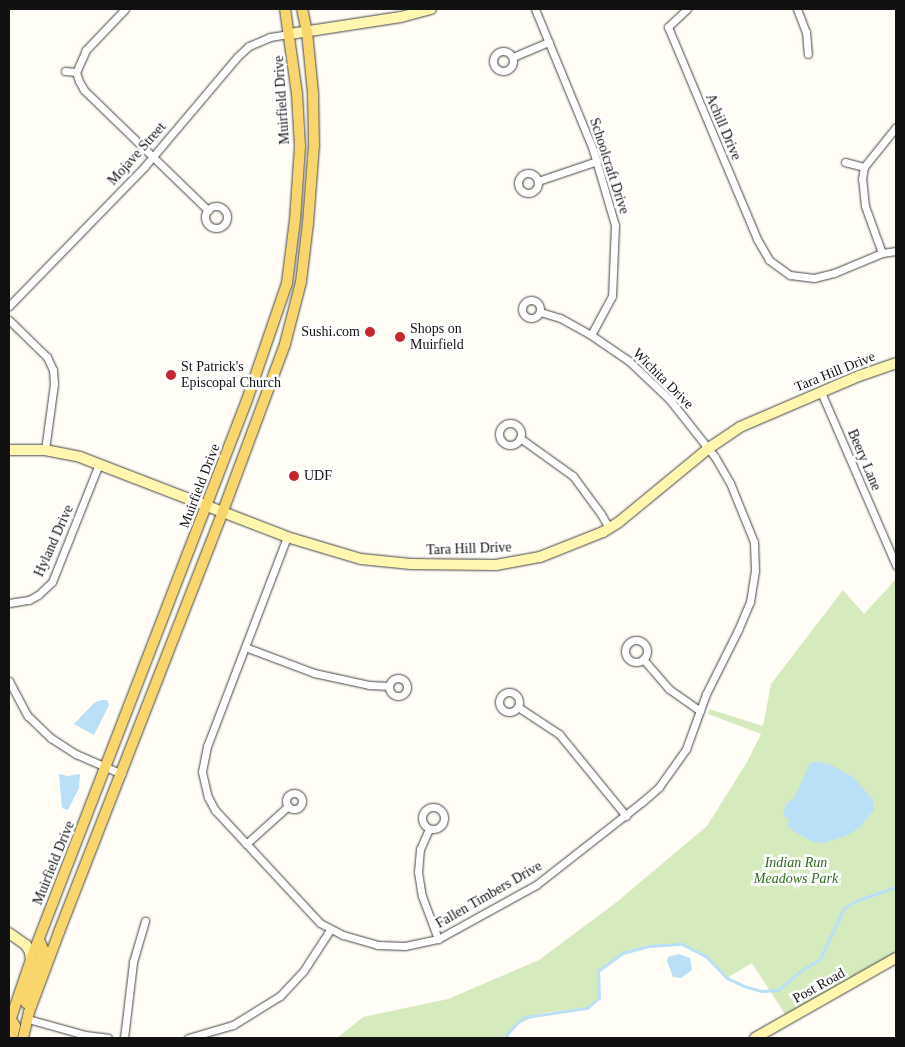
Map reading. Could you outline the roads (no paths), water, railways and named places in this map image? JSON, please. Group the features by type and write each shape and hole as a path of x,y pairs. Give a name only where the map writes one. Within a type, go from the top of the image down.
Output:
{"main road":[{"name":"Muirfield Drive","path":"9,1020 207,506 250,391 287,281 295,220 300,146 297,94 285,9"},
{"name":"Muirfield Drive","path":"23,1038 59,932 223,512 285,344 301,282 314,145 313,93 307,32 302,9"},
{"path":"17,1038 30,989 43,955 43,949 39,940"},
{"path":"9,1020 15,1026 12,1038"}],"street":[{"path":"126,9 86,50 76,72 84,90 208,210"},
{"path":"290,34 401,17 432,9"},
{"name":"Schoolcraft Drive","path":"535,9 597,160 615,225 612,296 592,335"},
{"name":"Achill Drive","path":"687,9 668,26 757,239 769,260 790,275 814,278 834,273 882,253"},
{"path":"797,9 806,32 808,54"},
{"name":"Mojave Street","path":"9,306 152,157 237,57 249,46 270,38 290,34"},
{"path":"513,57 550,42"},
{"path":"65,71 76,72"},
{"path":"896,127 864,167 862,179 865,206 882,253 896,251"},
{"path":"538,181 597,160"},
{"path":"845,162 864,167"},
{"name":"Wichita Drive","path":"540,312 560,318 592,335 629,361 670,400 709,448"},
{"path":"9,320 47,357 53,370 54,384 45,450"},
{"name":"Tara Hill Drive","path":"9,450 45,450 99,464 287,537 361,559 411,564 496,565 540,557 572,546 609,528 709,448 748,423 896,363"},
{"name":"Beery Lane","path":"821,392 896,565"},
{"path":"520,438 573,476 609,528"},
{"name":"Fallen Timbers Drive","path":"287,537 207,746 202,772 208,797 215,810 307,911 330,930 378,945 405,946 438,939 536,885 626,816 659,787 686,749 706,694 750,602 756,571 754,542 730,483 709,448"},
{"name":"Hyland Drive","path":"9,602 29,600 47,588 52,582 99,464"},
{"path":"245,647 314,673 369,685 388,686"},
{"path":"643,659 669,689 700,712"},
{"path":"9,681 28,716 43,732 69,751 122,774"},
{"path":"518,707 559,734 626,816"},
{"path":"246,844 288,806"},
{"path":"429,829 420,849 418,872 422,896 438,939"},
{"path":"124,1038 133,962 145,921"},
{"path":"188,1038 233,1025 280,996 304,970 330,930"},
{"path":"10,934 39,940"},
{"path":"10,934 28,949 32,957"},
{"name":"Post Road","path":"754,1038 896,958"},
{"path":"28,1019 85,1035 108,1038"}],"water":[{"path":"107,700 109,705 94,735 74,724 94,703"},
{"path":"820,762 831,765 853,777 873,800 874,810 860,827 848,835 824,843 813,842 795,832 787,826 789,820 783,815 786,804 794,798 810,763"},
{"path":"59,774 68,776 80,774 79,788 68,810 62,808"},
{"path":"679,954 690,958 692,970 681,978 673,977 667,961 668,957"}],"waterway":[{"path":"507,1038 507,1034 520,1020 526,1017 587,1008 599,998 598,971 623,953 650,946 682,944 707,957 727,978 761,991 778,990 802,970 820,959 844,908 858,900 896,887"}],"place":[{"name":"Sushi.com","path":"370,332"},
{"name":"Shops on Muirfield","path":"400,337"},
{"name":"St Patrick's Episcopal Church","path":"171,375"},
{"name":"UDF","path":"294,476"}],"park label":[{"name":"Indian Run Meadows Park","path":"796,872"}]}
